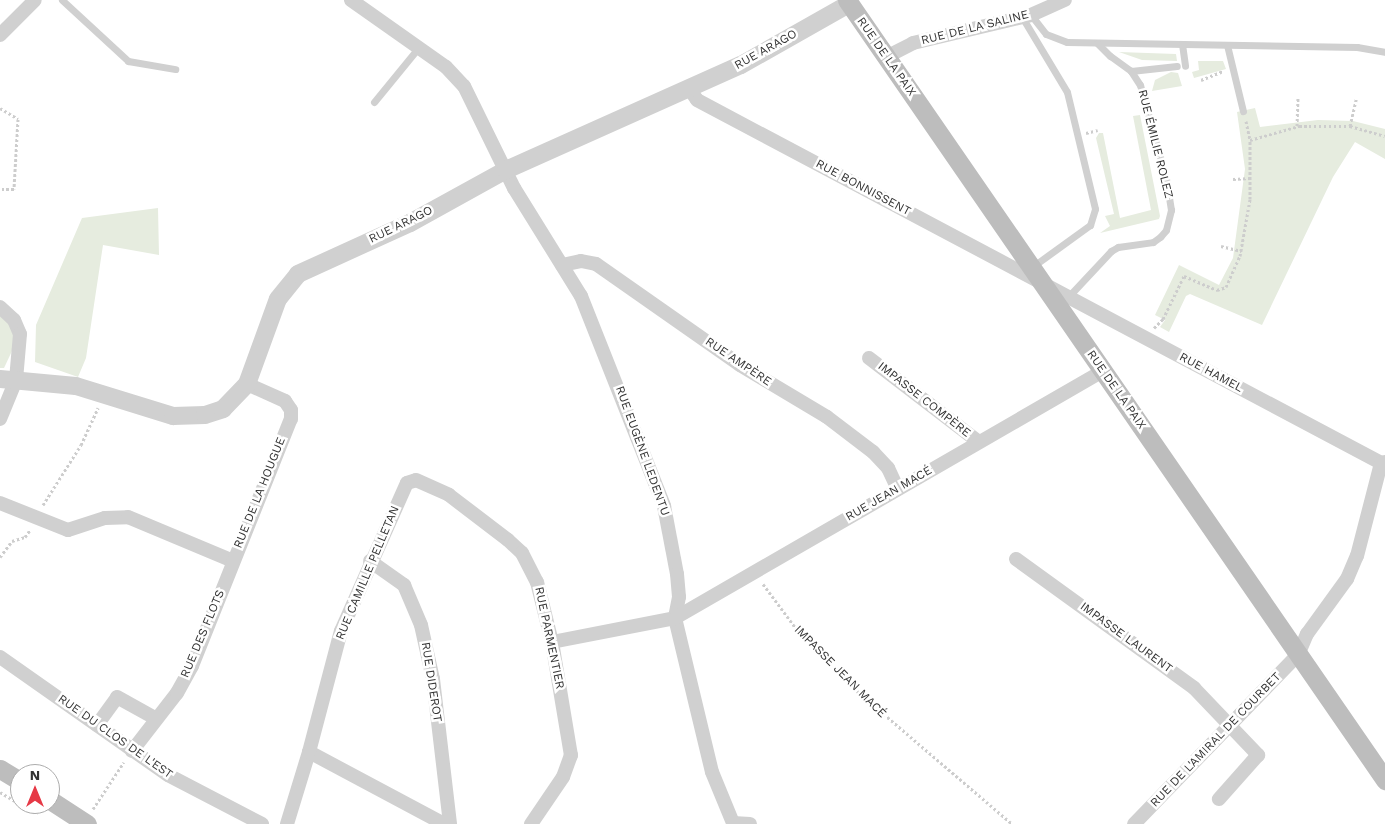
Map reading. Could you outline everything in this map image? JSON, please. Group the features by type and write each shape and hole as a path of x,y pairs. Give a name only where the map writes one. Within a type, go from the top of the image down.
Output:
{"main road":[{"name":"RUE DE LA PAIX","path":"848,2 1385,780"},
{"path":"60,806 86,823"}],"street":[{"path":"0,35 35,0"},
{"name":"RUE EUGÈNE LEDENTU","path":"351,0 420,47 464,86 506,170 589,314 664,506 678,582 679,597 675,618 712,772 732,823 750,824"},
{"name":"RUE DE LA SALINE","path":"886,57 913,43 1027,16 1065,0"},
{"name":"RUE ARAGO","path":"8,379 76,386 173,416 190,417 223,409 247,384 278,299 298,274 410,223 506,170 741,65 848,2"},
{"name":"RUE BONNISSENT","path":"689,88 697,100 1036,275"},
{"name":"RUE AMPÈRE","path":"562,265 581,261 596,264 747,369 827,417 873,452 888,468 898,489"},
{"name":"RUE HAMEL","path":"1036,275 1068,297 1144,338 1383,462"},
{"path":"0,307 14,320 20,334 0,419"},
{"name":"IMPASSE COMPÈRE","path":"869,358 979,442"},
{"name":"RUE JEAN MACÉ","path":"552,642 675,618 1102,370"},
{"name":"RUE DE LA HOUGUE","path":"0,503 35,519 68,530 105,518 128,517 233,561 291,418 291,410 285,401 247,384"},
{"name":"RUE DE L'AMIRAL DE COURBET","path":"1134,824 1298,655 1307,634 1347,579 1357,556 1383,462"},
{"name":"RUE PARMENTIER","path":"407,483 416,480 426,482 449,495 522,553 537,582 552,642 571,755 563,777 531,824"},
{"name":"RUE CAMILLE PELLETAN","path":"287,824 309,752 341,630 370,560 407,483"},
{"name":"IMPASSE LAURENT","path":"1016,559 1194,688 1258,755 1218,799"},
{"name":"RUE DIDEROT","path":"370,560 404,585 421,625 433,679 450,824"},
{"name":"RUE DES FLOTS","path":"132,751 155,718 177,693 192,666 233,561"},
{"name":"RUE DU CLOS DE L'EST","path":"0,657 168,775 262,824"},
{"path":"97,724 118,697 155,718"},
{"path":"309,752 444,824"}],"lane":[{"path":"62,0 128,61 175,68"},
{"path":"1027,16 1046,34 1057,40 1357,47 1385,52"},
{"path":"1027,16 1067,92 1095,214 1086,229 1036,275"},
{"name":"RUE ÉMILIE ROLEZ","path":"1068,297 1111,251 1118,247 1153,242 1166,230 1169,221 1170,198 1146,99 1132,71 1110,56 1097,42"},
{"path":"1132,71 1181,66 1182,44"},
{"path":"1227,44 1243,111"},
{"path":"374,102 420,47"}],"path":[{"path":"1201,80 1233,68"},
{"path":"1297,126 1298,97"},
{"path":"1350,126 1356,99"},
{"path":"0,108 18,119 14,189 0,189"},
{"path":"1144,338 1163,319 1184,276 1223,290 1241,251 1251,178 1250,140 1243,111"},
{"path":"1250,140 1297,126 1350,126 1385,136"},
{"path":"1233,179 1251,178"},
{"path":"1222,246 1241,251"},
{"path":"0,557 12,541 24,537 81,445 104,394"},
{"name":"IMPASSE JEAN MACÉ","path":"754,572 798,631 914,743 1012,824"},
{"path":"86,823 132,751"}],"shaded area":[{"path":"1119,52 1176,54 1177,61 1142,60"},
{"path":"1198,61 1223,61 1226,69 1194,78 1192,72 1199,70"},
{"path":"1171,72 1178,73 1182,86 1152,91 1155,80"},
{"path":"1255,108 1260,127 1318,120 1353,121 1385,129 1385,159 1355,142 1333,177 1262,325 1190,294 1186,296 1169,332 1160,327 1165,320 1155,315 1179,265 1219,285 1233,258 1245,169 1237,112"},
{"path":"1140,115 1160,216 1159,219 1100,233 1110,226 1105,216 1114,214 1096,138 1099,133 1103,133 1120,218 1151,210 1133,116"},
{"path":"158,208 159,255 103,245 86,358 78,377 35,362 36,325 82,218"},
{"path":"0,307 20,334 4,368 0,368"}]}
